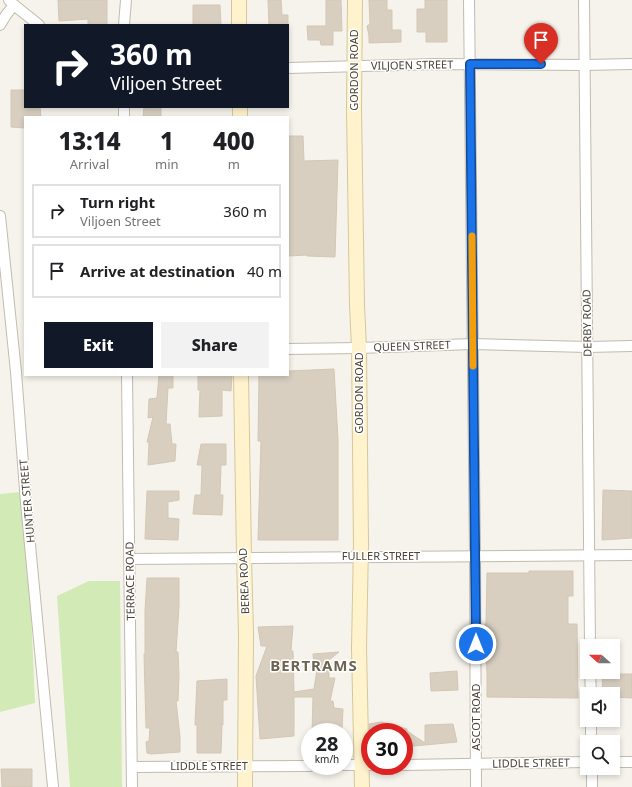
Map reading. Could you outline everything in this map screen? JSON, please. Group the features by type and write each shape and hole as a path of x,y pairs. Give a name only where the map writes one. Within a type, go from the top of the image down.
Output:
{"street":[{"path":"124,24 126,0"},
{"path":"239,0 239,24"},
{"name":"GORDON ROAD","path":"355,0 354,109 359,348 359,648 363,723"},
{"name":"ASCOT ROAD","path":"470,0 476,787"},
{"name":"DERBY ROAD","path":"584,0 590,639"},
{"path":"0,25 11,3 38,24"},
{"name":"VILJOEN STREET","path":"289,68 470,64 632,64"},
{"name":"HUNTER STREET","path":"0,216 16,365 26,503 53,787"},
{"name":"QUEEN STREET","path":"289,348 359,348 473,344 588,347 632,346"},
{"name":"TERRACE ROAD","path":"127,376 132,787"},
{"name":"BEREA ROAD","path":"241,376 246,634 245,787"},
{"name":"FULLER STREET","path":"130,559 632,555"},
{"name":"LIDDLE STREET","path":"413,765 580,762"},
{"path":"620,762 632,762"},
{"name":"LIDDLE STREET","path":"132,767 301,766"},
{"name":"GORDON ROAD","path":"362,787 364,775"},
{"path":"592,775 592,787"}],"green space":[{"path":"21,492 29,566 35,703 0,712 0,494"},
{"path":"89,581 120,581 122,787 70,787 57,596"}],"building":[{"path":"58,0 107,0 107,24 88,24 88,19 59,21"},
{"path":"268,0 281,0 282,15 288,15 288,24 269,24"},
{"path":"326,0 341,0 342,31 333,31 333,45 321,45 320,40 308,40 307,26 326,26"},
{"path":"369,0 387,0 387,10 392,10 392,30 401,30 401,42 369,43 367,26 370,24"},
{"path":"425,0 447,0 447,42 426,42 426,32 417,32 417,9 425,9"},
{"path":"193,5 220,5 221,24 193,24"},
{"path":"11,90 24,90 24,108 40,108 41,116 24,116 24,128 11,127"},
{"path":"144,108 161,108 161,116 143,116"},
{"path":"289,136 303,136 304,161 338,160 335,257 307,255 289,256"},
{"path":"334,369 338,440 338,540 258,540 261,441 258,441 259,376 289,376 289,371"},
{"path":"159,376 173,376 173,388 168,388 166,424 170,424 172,444 176,444 175,461 148,465 149,442 147,442 153,417 148,418 149,399 157,398"},
{"path":"198,376 232,376 231,391 222,390 222,416 199,417 200,390 198,390"},
{"path":"201,444 226,444 226,465 221,465 220,495 223,495 222,515 193,514 195,495 201,495 202,465 197,465"},
{"path":"603,490 632,491 632,538 602,540"},
{"path":"147,491 179,491 179,500 168,502 168,518 179,519 178,540 145,539"},
{"path":"529,571 573,571 573,596 568,596 568,624 577,624 578,698 487,697 485,624 487,573 529,573"},
{"path":"147,578 179,578 176,652 178,652 179,675 178,701 176,701 180,752 147,753 146,742 149,741 150,728 146,728 144,654"},
{"path":"293,626 291,651 293,651 294,692 314,689 317,669 314,670 313,654 339,652 329,660 329,678 335,678 330,701 333,701 334,708 343,709 342,723 312,723 313,697 294,697 294,736 260,739 256,676 267,646 261,646 258,627"},
{"path":"457,671 458,690 431,691 430,673"},
{"path":"620,674 632,674 632,698 620,697 620,687 602,687 603,679 620,679"},
{"path":"227,679 227,700 223,700 221,753 197,753 197,725 195,725 197,681"},
{"path":"453,724 457,742 414,746 413,735 425,743 425,725"},
{"path":"1,769 32,769 32,787 2,787"}],"slow traffic":[{"path":"472,236 473,366"}],"district":[{"name":"BERTRAMS","path":"314,666"}],"route":[{"path":"476,644 470,64 541,64"}]}
